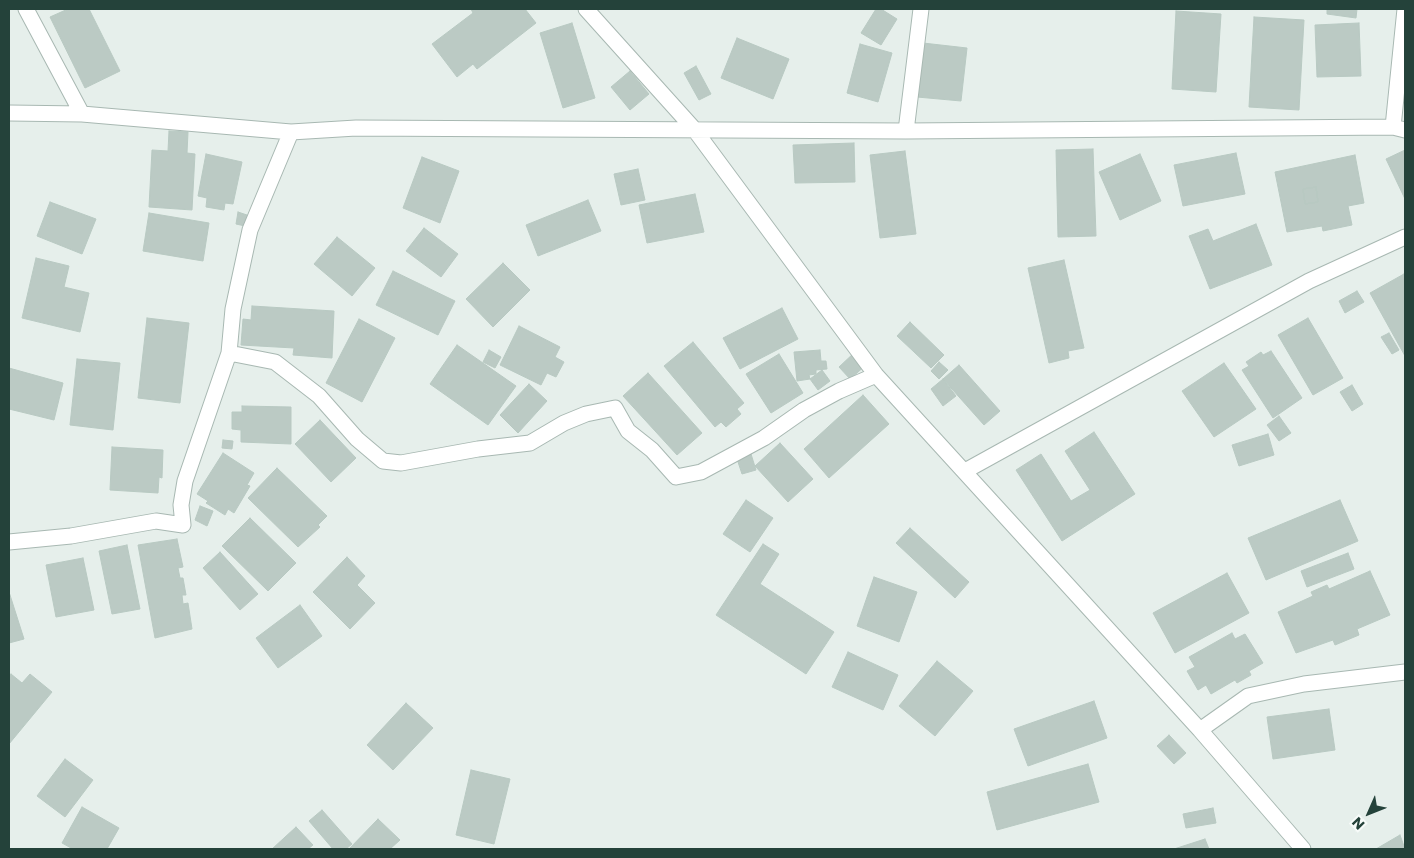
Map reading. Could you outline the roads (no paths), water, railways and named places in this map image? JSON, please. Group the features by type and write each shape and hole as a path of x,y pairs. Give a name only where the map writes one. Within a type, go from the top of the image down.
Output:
{"street":[{"path":"26,9 82,114"},
{"path":"586,9 694,129 876,375 1200,730 1303,849"},
{"path":"906,131 921,9"},
{"path":"9,113 82,114 291,132 356,128 906,131 1399,128 1405,9"},
{"path":"9,542 71,536 156,521 183,525 181,504 185,481 229,353 234,309 250,230 291,132"},
{"path":"965,471 1309,281 1405,237"},
{"path":"229,353 275,362 319,396 357,439 383,461 401,463 478,449 530,443 564,423 586,414 615,408 628,431 652,450 676,477 701,472 764,438 804,410 839,391 876,375"},
{"path":"1200,730 1248,696 1304,684 1405,672"}]}
